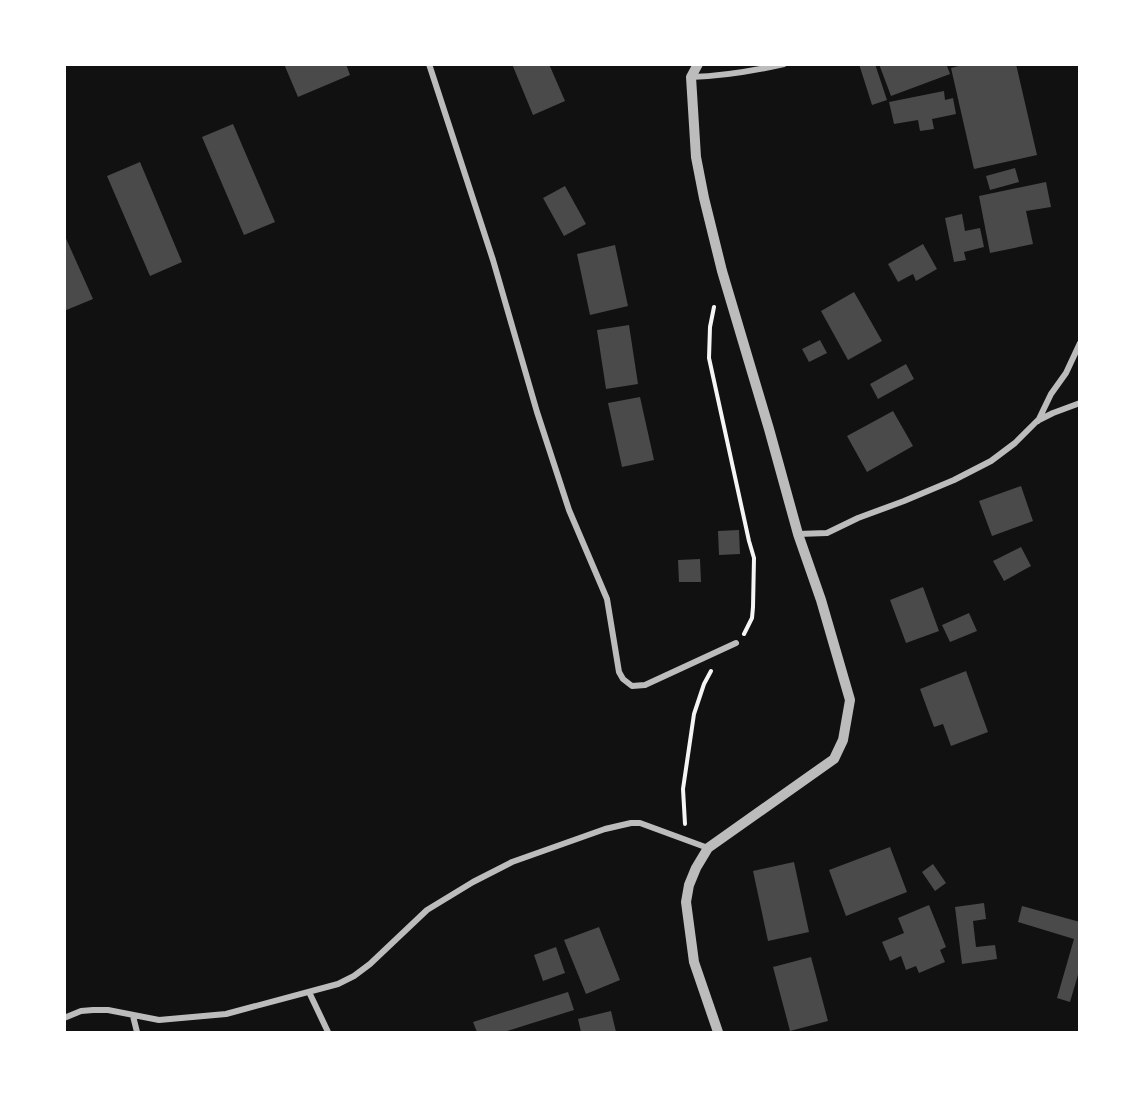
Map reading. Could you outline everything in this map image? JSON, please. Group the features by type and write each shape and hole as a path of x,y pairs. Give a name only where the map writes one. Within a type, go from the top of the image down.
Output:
{"street":[{"path":"429,64 493,260 565,499 607,599 622,679 632,686 645,685 736,643"},
{"path":"698,64 691,77 696,157 704,198 722,271 798,534 821,600 850,700 843,740 834,759 708,848 689,885 686,902 694,962 718,1032"},
{"path":"691,77 744,73 784,64"},
{"path":"798,534 827,533 858,518 954,480 991,461 1015,443 1037,421 1080,343"},
{"path":"1037,421 1080,403"},
{"path":"64,1018 81,1011 93,1010 108,1010 159,1020 226,1014 338,984 370,964 427,910 473,882 512,862 606,829 640,823 708,848"},
{"path":"309,992 328,1032"},
{"path":"133,1016 137,1032"}],"path":[{"path":"686,839 683,789 694,714 704,684 716,663 744,634 752,618 754,558 748,541 710,358 710,327 715,304"}],"building":[{"path":"284,64 346,64 350,75 298,97"},
{"path":"512,64 549,64 565,101 533,115"},
{"path":"859,64 875,64 887,100 872,105"},
{"path":"879,64 951,65 947,66 950,74 891,96"},
{"path":"966,64 1016,64 1037,155 974,169 951,68"},
{"path":"944,91 945,100 953,98 956,114 932,119 934,129 920,131 918,120 894,124 889,102"},
{"path":"233,124 275,222 244,235 202,137"},
{"path":"140,162 182,262 150,276 107,176"},
{"path":"1015,168 1019,182 990,190 986,176"},
{"path":"1046,182 1051,207 1026,211 1033,244 990,253 979,196"},
{"path":"565,186 586,224 564,236 543,198"},
{"path":"962,214 965,231 980,228 984,247 964,252 966,260 954,262 945,218"},
{"path":"64,234 93,299 64,311"},
{"path":"923,244 937,269 916,281 913,274 898,282 888,264"},
{"path":"615,245 628,306 590,315 577,254"},
{"path":"854,292 882,341 848,360 821,311"},
{"path":"629,325 638,384 606,389 597,330"},
{"path":"820,340 827,353 809,362 802,349"},
{"path":"906,364 914,379 878,399 870,384"},
{"path":"640,397 654,460 622,467 608,403"},
{"path":"893,411 913,446 867,472 847,436"},
{"path":"1021,486 1033,521 992,536 979,501"},
{"path":"739,530 740,554 719,555 718,531"},
{"path":"1021,547 1031,566 1004,581 993,561"},
{"path":"700,559 701,582 679,582 678,560"},
{"path":"923,587 939,631 906,643 890,600"},
{"path":"969,613 977,631 950,642 942,625"},
{"path":"966,671 988,732 951,746 943,724 934,727 920,689"},
{"path":"890,847 907,892 846,916 829,870"},
{"path":"794,862 809,932 768,941 753,871"},
{"path":"933,864 946,883 935,891 922,872"},
{"path":"984,903 986,919 973,921 976,947 995,945 997,959 962,964 955,907"},
{"path":"929,905 946,947 940,950 945,962 919,973 916,966 906,970 901,956 890,961 882,942 904,933 898,918"},
{"path":"1022,906 1080,922 1080,968 1070,1002 1057,998 1074,939 1018,922"},
{"path":"599,927 620,980 586,994 564,940"},
{"path":"556,947 565,973 543,981 534,955"},
{"path":"811,957 828,1021 790,1031 773,967"},
{"path":"568,992 574,1010 504,1032 477,1032 473,1022"},
{"path":"611,1011 616,1032 581,1032 578,1019"}]}
